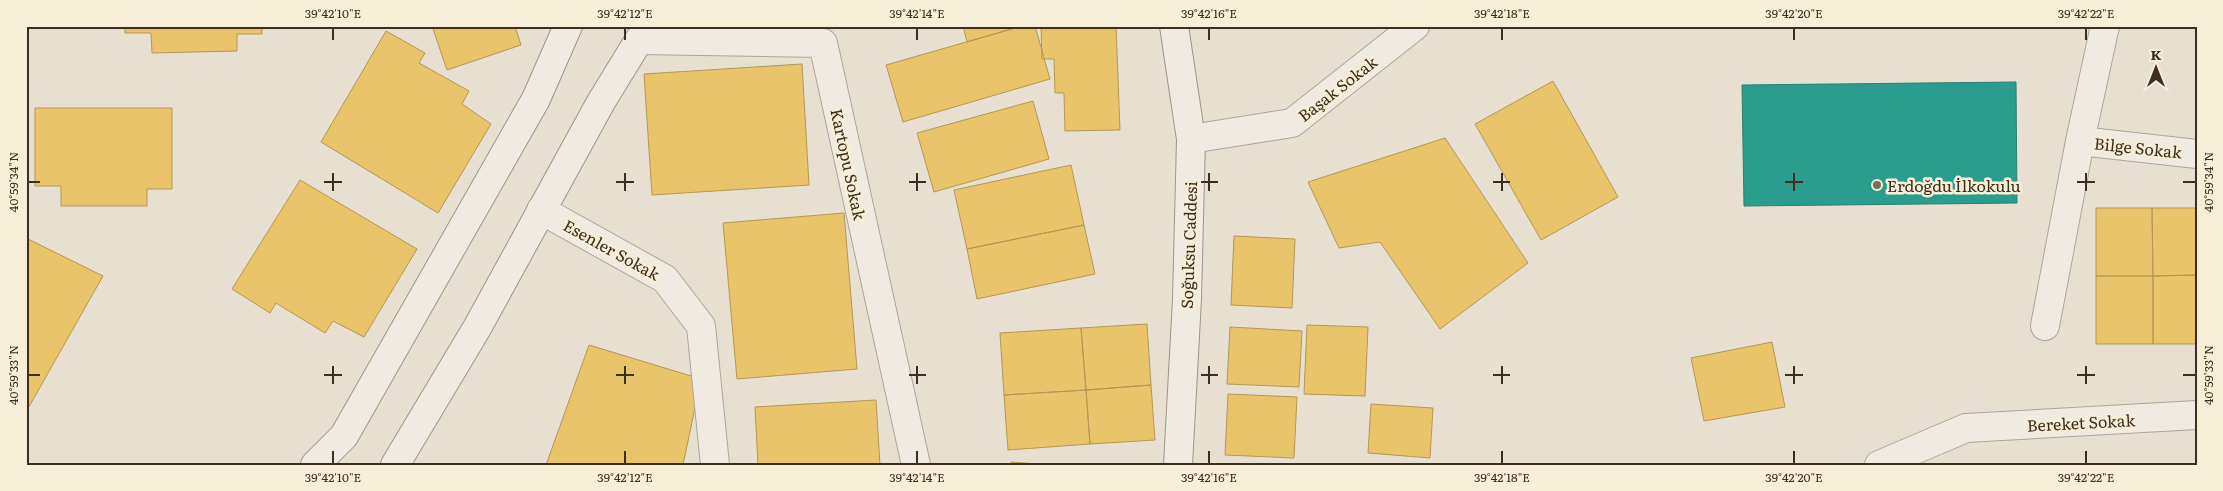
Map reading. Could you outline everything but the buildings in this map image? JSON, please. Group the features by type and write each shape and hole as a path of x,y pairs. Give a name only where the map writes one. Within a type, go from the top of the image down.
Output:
{"street":[{"path":"315,465 344,436 536,99 568,26"},
{"name":"Soğuksu Caddesi","path":"1174,26 1191,139 1187,299 1178,465"},
{"name":"Başak Sokak","path":"1191,139 1292,123 1415,26"},
{"path":"2045,326 2080,141 2105,26"},
{"path":"394,465 477,328 601,102 644,33"},
{"name":"Kartopu Sokak","path":"644,33 823,42 916,465"},
{"name":"Bilge Sokak","path":"2080,141 2197,154"},
{"name":"Esenler Sokak","path":"541,210 665,278 701,326 715,465"},
{"name":"Bereket Sokak","path":"1879,465 1966,428 2197,415"}],"place":[{"name":"Erdoğdu İlkokulu","path":"1877,185"}]}
